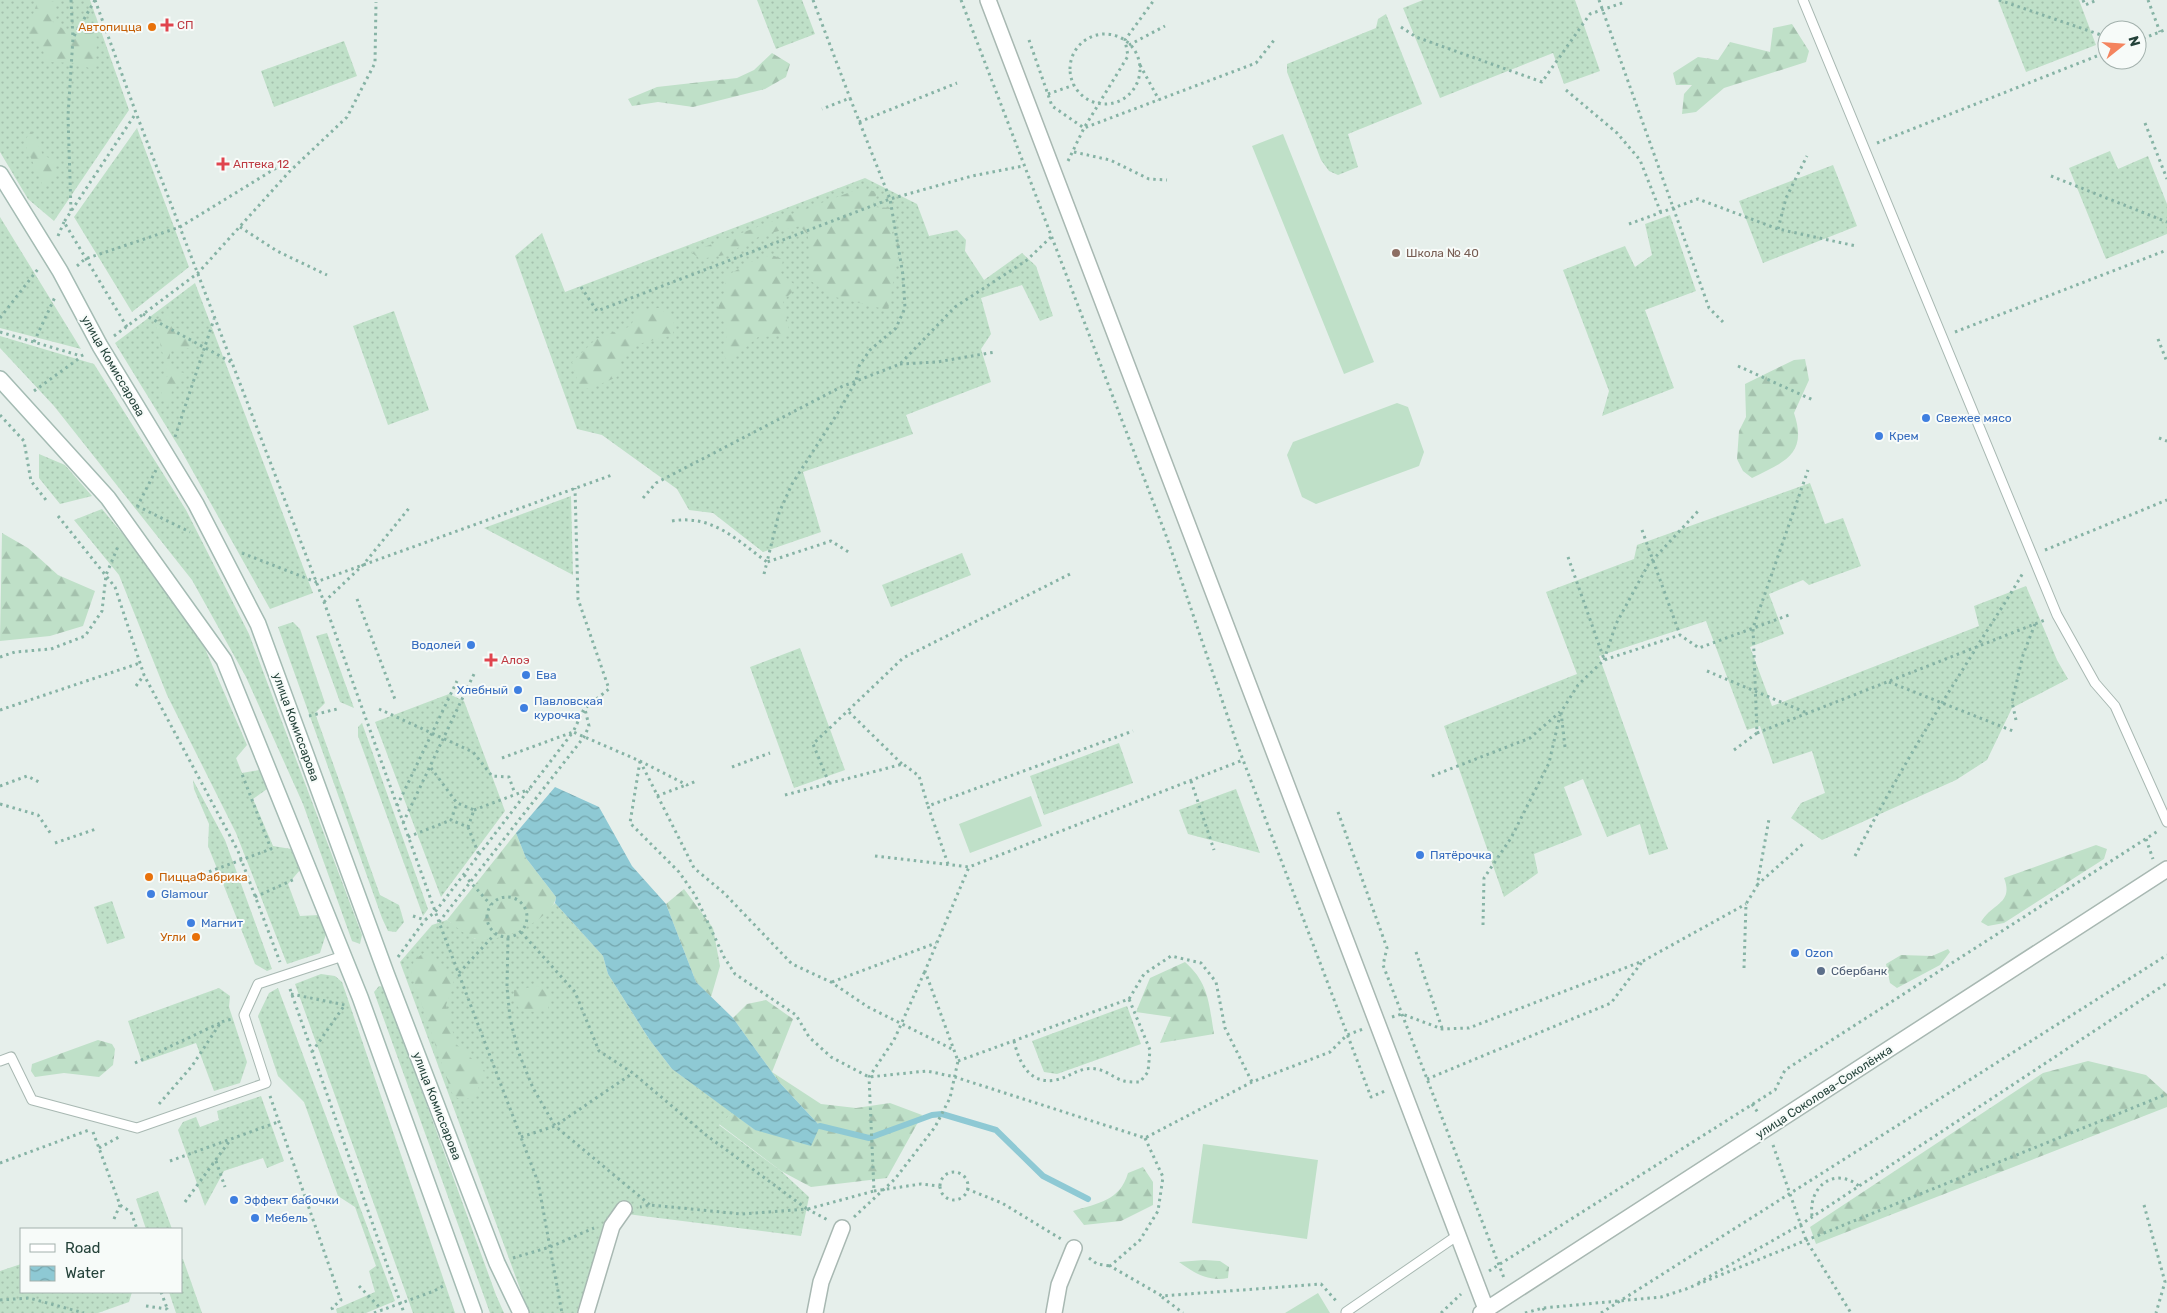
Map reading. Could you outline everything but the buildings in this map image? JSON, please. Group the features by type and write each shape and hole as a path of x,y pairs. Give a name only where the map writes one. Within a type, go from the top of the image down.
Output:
{"street":[{"path":"988,0 1475,1280 1483,1311"},
{"name":"улица Комиссарова","path":"0,174 50,254 100,346 196,504 234,574 258,624 497,1263 521,1313"},
{"path":"0,379 108,498 224,660 343,956 474,1313"},
{"name":"улица Соколова-Соколёнка","path":"1483,1311 1768,1129 2167,869"},
{"path":"586,1313 612,1226 624,1209"},
{"path":"815,1313 821,1282 842,1228"},
{"path":"1054,1313 1059,1285 1074,1248"}],"lane":[{"path":"1803,0 2057,615 2095,683 2115,706 2167,822"},
{"path":"0,1061 10,1057 32,1100 137,1128 266,1083 244,1015 258,984 343,956"},
{"path":"1346,1312 1458,1235"}],"path":[{"path":"71,0 74,38 68,116 71,212"},
{"path":"74,38 95,0"},
{"path":"95,0 136,113 324,602 435,912 538,1182 562,1313"},
{"path":"764,574 779,513 792,484 856,381 859,366 870,350 896,328 905,308 902,275 890,199 813,0"},
{"path":"960,0 1167,538 1243,760 1371,1097"},
{"path":"1056,178 1074,152 1084,128 1101,104 1128,56 1125,40 1154,0"},
{"path":"1599,0 1708,308 1723,322"},
{"path":"1999,0 2097,34"},
{"path":"2083,0 2085,5 2097,0"},
{"path":"2148,0 2160,32"},
{"path":"46,500 31,481 24,441 1,415 81,356 100,346 127,327 198,274 290,172 347,117 375,63 376,2"},
{"path":"1401,26 1416,37 1542,82 1590,14 1625,2"},
{"path":"1129,45 1165,26"},
{"path":"2147,37 2167,29"},
{"path":"1140,64 1140,78 1133,91 1122,100 1109,105 1095,103 1082,96 1074,84 1070,72 1072,59 1078,47 1088,39 1106,35 1125,40 1135,50 1140,64 1159,100"},
{"path":"1084,128 1256,63 1275,39"},
{"path":"1029,40 1052,106 1084,128"},
{"path":"1864,148 2097,56"},
{"path":"859,122 957,83"},
{"path":"1048,94 1074,84"},
{"path":"1566,90 1617,132 1640,160 1661,213"},
{"path":"822,109 850,98"},
{"path":"0,318 50,254 64,222 136,113"},
{"path":"2145,123 2167,179"},
{"path":"1074,152 1110,160 1149,179 1167,180"},
{"path":"1778,229 1786,198 1807,156"},
{"path":"34,342 64,278 86,259 180,227 286,162"},
{"path":"582,287 597,311 890,199 972,176 1024,166"},
{"path":"2051,176 2167,222"},
{"path":"1629,224 1698,198 1778,229 1856,246"},
{"path":"64,222 127,327"},
{"path":"240,226 277,251 327,275"},
{"path":"900,364 955,307 1027,260 1051,237"},
{"path":"1943,336 2167,250"},
{"path":"143,314 232,362"},
{"path":"0,332 81,356"},
{"path":"2158,339 2167,362"},
{"path":"643,498 656,484 856,381 900,364 937,362 995,352"},
{"path":"1738,366 1813,400"},
{"path":"2159,438 2167,441"},
{"path":"1757,733 1753,628 1808,470"},
{"path":"316,582 612,475"},
{"path":"413,916 425,920 435,912 573,732 584,709 609,689 578,599 575,488"},
{"path":"1855,856 1881,806 1941,704 1976,647 2003,609 2033,555 2167,500"},
{"path":"324,602 363,565 410,507"},
{"path":"1604,660 1616,624 1653,560 1700,509"},
{"path":"58,516 115,587 144,675 241,860 285,975 404,1313"},
{"path":"672,521 688,518 714,524 767,562"},
{"path":"1642,530 1680,635 1700,648 1789,615"},
{"path":"767,562 830,540 850,553"},
{"path":"1568,557 1604,660"},
{"path":"829,784 813,744 849,712 903,658 1072,573"},
{"path":"0,657 15,652 51,649 85,636 102,611 106,575"},
{"path":"357,599 396,702"},
{"path":"1734,750 1757,733 2057,615"},
{"path":"2016,720 2012,702 2023,654 2035,624"},
{"path":"1432,776 1530,738 1561,712 1578,685 1604,660 1680,635"},
{"path":"0,710 140,663"},
{"path":"1707,671 1807,713"},
{"path":"403,823 445,739 474,674"},
{"path":"136,686 144,675"},
{"path":"397,807 457,681"},
{"path":"1888,682 2013,731"},
{"path":"295,724 311,715 338,709"},
{"path":"379,709 473,752 492,776 509,777 515,794"},
{"path":"439,922 472,883 584,737 589,726 584,709"},
{"path":"849,712 903,764 919,776 948,864"},
{"path":"1561,712 1566,747"},
{"path":"1483,925 1484,878 1512,838 1549,763 1561,712"},
{"path":"928,806 1133,731"},
{"path":"502,758 573,732 640,760 687,784"},
{"path":"732,767 770,753"},
{"path":"640,760 630,823 679,872 695,895 724,957 735,974 796,1015 809,1037 831,1057 869,1077 927,1071 955,1077 1145,1138 1252,1082 1330,1052 1347,1035"},
{"path":"640,760 694,868 724,893 792,964 831,982 868,1007 954,1050"},
{"path":"875,856 969,867 1243,760"},
{"path":"785,795 903,764"},
{"path":"431,768 457,803 474,810 530,788"},
{"path":"203,874 271,849 242,774"},
{"path":"0,786 27,776 41,783"},
{"path":"657,796 696,781"},
{"path":"1191,781 1214,850"},
{"path":"451,820 457,803"},
{"path":"0,804 38,815 51,834"},
{"path":"474,810 468,826 479,855"},
{"path":"1338,812 1387,948 1383,965 1510,1295"},
{"path":"1757,886 1769,819"},
{"path":"408,836 451,820 468,826"},
{"path":"55,843 96,829"},
{"path":"1441,1313 1475,1280 1498,1264 1775,1090 1785,1070 2160,830"},
{"path":"1402,1014 1442,1029 1469,1028 1643,961 1746,904 1757,886 1804,843"},
{"path":"874,1191 869,1077 894,1040 969,867"},
{"path":"464,875 491,904"},
{"path":"255,897 288,884"},
{"path":"507,897 519,902 526,913 526,919 521,932 508,938 495,934 488,925 486,918 491,904 507,897"},
{"path":"1744,968 1746,904"},
{"path":"521,932 575,992 599,1051 633,1073 706,1135 807,1209 842,1228 895,1179 935,1127 950,1098 958,1061 924,971"},
{"path":"459,974 495,934"},
{"path":"508,938 507,988 510,1018 518,1051 533,1088 555,1126 650,1205"},
{"path":"831,982 936,943"},
{"path":"1416,952 1442,1029"},
{"path":"1601,1313 2167,955"},
{"path":"958,1061 1129,999 1144,974 1171,956 1201,963 1216,982 1225,1028 1252,1082"},
{"path":"1427,1079 1611,1003 1643,961"},
{"path":"1686,1289 1800,1225 2167,983"},
{"path":"291,994 345,1005"},
{"path":"1014,1041 1018,1061 1025,1070 1040,1079 1056,1080 1078,1070 1096,1068 1125,1081 1140,1082 1148,1072 1150,1050 1129,999"},
{"path":"135,1063 221,1022 244,1015"},
{"path":"152,1111 192,1066 221,1022"},
{"path":"521,1137 555,1126 633,1073"},
{"path":"266,1083 341,1300 332,1308 334,1313"},
{"path":"1525,1313 1543,1308 1661,1297 1686,1289 2167,1094"},
{"path":"0,1163 112,1121"},
{"path":"170,1161 278,1122"},
{"path":"92,1129 120,1205 131,1212 137,1228"},
{"path":"1768,1129 1806,1240 1851,1313"},
{"path":"1110,1266 1140,1240 1158,1211 1163,1177 1145,1138"},
{"path":"185,1202 232,1139"},
{"path":"216,1160 225,1187"},
{"path":"949,1172 958,1172 965,1177 968,1185 966,1194 959,1199 950,1200 943,1195 940,1186 942,1178 949,1172"},
{"path":"1812,1217 1813,1195 1820,1186 1830,1179 1842,1177 1859,1186"},
{"path":"624,1209 650,1205 742,1214 807,1209 874,1191 921,1184 940,1186"},
{"path":"967,1189 1002,1203 1097,1264 1110,1266 1162,1296 1183,1313"},
{"path":"114,1219 120,1205"},
{"path":"2144,1205 2165,1282 2156,1313"},
{"path":"1162,1296 1321,1284 1346,1312"},
{"path":"359,1286 382,1310"},
{"path":"161,1293 168,1311"},
{"path":"0,1300 29,1298 84,1313"},
{"path":"374,1313 401,1302"},
{"path":"146,1306 168,1311"},
{"path":"1543,1308 1546,1313"}],"green space":[{"path":"0,0 90,0 129,110 54,221 28,199 0,152"},
{"path":"38,0 57,2 52,21 66,31 85,27 98,39 93,70 78,63 47,62 40,42 26,35"},
{"path":"757,0 802,0 815,34 776,49"},
{"path":"1423,0 1575,0 1600,71 1564,84 1553,53 1440,98 1403,8"},
{"path":"1998,0 2079,0 2096,45 2026,72"},
{"path":"1386,14 1422,104 1348,134 1358,167 1338,175 1329,171 1321,160 1287,72 1287,64 1376,28 1378,19"},
{"path":"1792,24 1809,51 1806,62 1724,88 1696,112 1682,114 1684,94 1692,85 1676,85 1673,73 1698,57 1718,60 1730,42 1770,52 1773,28"},
{"path":"344,41 357,76 274,107 261,71"},
{"path":"772,53 790,64 786,77 765,89 693,107 658,102 632,106 628,99 657,87 737,78 754,70"},
{"path":"137,128 189,267 132,312 74,217"},
{"path":"31,131 43,155 57,162 53,179 43,186 24,142"},
{"path":"1283,134 1374,362 1344,374 1252,146"},
{"path":"2110,151 2118,169 2148,156 2167,204 2167,234 2106,259 2069,168"},
{"path":"1833,165 1857,226 1763,263 1739,201"},
{"path":"865,178 917,204 929,236 957,230 966,240 965,251 984,280 1022,253 1036,266 1053,316 1040,321 1022,285 981,298 991,334 981,349 991,382 906,415 913,434 803,472 821,532 763,552 713,513 689,510 677,489 602,435 577,429 515,256 542,233 565,292"},
{"path":"861,188 877,192 872,207 893,208 897,222 892,233 900,246 888,310 831,296 811,281 808,235 800,226 762,235 725,255 700,259 691,252"},
{"path":"1670,215 1696,291 1645,310 1674,388 1602,416 1609,391 1563,270 1625,246 1635,267 1652,255 1645,224"},
{"path":"0,217 81,349 0,328"},
{"path":"771,255 783,259 781,273 797,287 783,301 790,335 758,337 727,363 722,348 728,333 718,308 725,290 726,276 753,261"},
{"path":"195,283 313,593 270,609 182,452 115,343"},
{"path":"659,308 674,320 673,335 639,344 622,357 617,377 589,389 579,386 572,362 596,339 631,326 640,311"},
{"path":"394,311 429,410 388,425 353,326"},
{"path":"168,313 173,327 194,334 190,348 170,351 169,370 190,374 173,386 168,407 157,383 168,376 155,322"},
{"path":"0,336 94,364 186,510 249,634 362,935 360,944 352,941 303,804 246,677 192,580 54,406 0,348"},
{"path":"1805,359 1809,380 1794,413 1798,427 1798,439 1795,448 1783,461 1752,478 1743,471 1737,459 1739,431 1746,417 1745,384 1794,360"},
{"path":"1397,403 1408,407 1424,452 1419,466 1316,504 1302,497 1287,455 1293,442"},
{"path":"39,454 65,465 92,496 60,504 39,478"},
{"path":"1810,483 1825,524 1843,518 1861,566 1809,585 1803,580 1769,594 1784,634 1750,647 1772,706 1979,626 1974,606 2026,586 2057,660 2068,679 2012,708 1987,760 1956,780 1822,840 1791,818 1801,803 1825,793 1812,751 1773,764 1760,726 1747,730 1706,621 1599,656 1668,849 1649,855 1640,824 1607,837 1583,779 1564,787 1582,835 1534,854 1538,873 1504,897 1444,726 1577,674 1546,592 1634,559 1637,545"},
{"path":"571,496 573,575 484,528"},
{"path":"102,509 151,568 203,644 247,745 236,758 242,773 259,770 267,789 253,799 273,846 291,849 300,870 288,884 300,916 319,915 326,934 320,953 287,964 236,833 167,695 119,575 74,520"},
{"path":"2,533 28,548 58,575 95,591 83,626 50,636 0,641"},
{"path":"962,553 971,575 891,607 882,585"},
{"path":"293,622 300,629 325,703 315,713 380,895 399,905 404,922 396,932 388,931 382,918 278,627"},
{"path":"327,633 354,708 340,702 316,636"},
{"path":"800,648 845,770 794,788 750,667"},
{"path":"449,694 464,701 505,811 441,897 375,722"},
{"path":"362,723 428,909 423,916 358,736 358,727"},
{"path":"1119,743 1133,783 1044,815 1030,776"},
{"path":"193,780 225,840 272,969 267,971 255,964 208,846 209,824 194,789"},
{"path":"1236,789 1260,853 1188,834 1179,810"},
{"path":"1031,796 1042,826 970,853 959,824"},
{"path":"516,833 526,858 556,897 552,906 545,914 521,929 494,939 482,940 473,938 447,920"},
{"path":"2096,845 2107,849 2104,859 2004,923 1988,926 1981,922 2004,898 2006,887 2004,878"},
{"path":"684,889 713,928 720,966 711,997 696,982 666,904"},
{"path":"112,901 125,938 107,944 94,907"},
{"path":"555,903 603,956 608,974 649,1039 672,1069 733,1113 719,1125 781,1171 809,1197 801,1236 611,1212 578,1313 529,1313 400,962 432,925 447,920 475,939 537,920"},
{"path":"1948,949 1950,952 1940,965 1897,988 1890,983 1886,964 1901,955 1932,956"},
{"path":"428,950 439,967 452,975 454,985 446,1005 456,1044 485,1071 476,1094 465,1100 454,1097 451,1091 411,973 414,960"},
{"path":"1185,962 1199,978 1207,995 1214,1034 1160,1043 1171,1017 1136,1012 1150,978"},
{"path":"321,974 335,976 342,982 455,1313 413,1313 295,984"},
{"path":"379,986 384,987 504,1313 490,1313 374,992"},
{"path":"538,986 550,995 548,1009 536,1012 520,1010 514,1000 514,990"},
{"path":"219,988 230,996 229,1007 247,1062 240,1083 214,1091 196,1043 142,1062 128,1021"},
{"path":"278,988 395,1301 366,1313 337,1313 336,1309 375,1292 369,1271 376,1266 355,1207 338,1196 304,1102 278,1076 258,1016 269,993"},
{"path":"766,1000 793,1019 772,1072 821,1104 856,1108 890,1103 922,1115 887,1178 811,1187 781,1171 719,1124 733,1113 755,1130 820,1126 779,1082 733,1018 747,1004"},
{"path":"1127,1006 1141,1044 1057,1074 1044,1072 1032,1041"},
{"path":"98,1040 112,1044 115,1049 113,1065 99,1077 64,1073 35,1077 31,1071 32,1064"},
{"path":"2088,1061 2146,1075 2167,1094 2167,1107 1816,1244 1810,1227 2043,1073"},
{"path":"261,1096 284,1161 267,1168 263,1158 224,1171 205,1206 178,1130 183,1122 196,1117 200,1127 219,1120 217,1111"},
{"path":"1203,1144 1318,1160 1307,1239 1192,1223"},
{"path":"1143,1167 1153,1182 1153,1205 1121,1221 1084,1225 1073,1211 1107,1200 1120,1190 1128,1173"},
{"path":"158,1191 172,1228 146,1228 136,1199"},
{"path":"183,1259 202,1313 176,1313 169,1293 182,1293"},
{"path":"1220,1261 1229,1267 1228,1278 1208,1278 1190,1270 1179,1262"},
{"path":"20,1264 20,1293 132,1293 129,1302 98,1313 0,1313 0,1271"},
{"path":"1318,1293 1330,1313 1285,1313"}],"water":[{"path":"555,787 599,807 632,866 666,904 696,982 733,1018 779,1082 820,1126 811,1146 755,1130 672,1069 649,1039 608,974 603,956 555,903 556,897 526,858 516,833"}],"waterway":[{"path":"820,1126 869,1138 932,1115 942,1114 996,1130 1043,1176 1088,1199"}],"place":[{"name":"СП","path":"167,25"},
{"name":"Автопицца","path":"152,27"},
{"name":"Аптека 12","path":"223,164"},
{"name":"Школа № 40","path":"1396,253"},
{"name":"Свежее мясо","path":"1926,418"},
{"name":"Крем","path":"1879,436"},
{"name":"Водолей","path":"471,645"},
{"name":"Алоэ","path":"491,660"},
{"name":"Ева","path":"526,675"},
{"name":"Хлебный","path":"518,690"},
{"name":"Павловская курочка","path":"524,708"},
{"name":"Пятёрочка","path":"1420,855"},
{"name":"ПиццаФабрика","path":"149,877"},
{"name":"Glamour","path":"151,894"},
{"name":"Магнит","path":"191,923"},
{"name":"Угли","path":"196,937"},
{"name":"Ozon","path":"1795,953"},
{"name":"Сбербанк","path":"1821,971"},
{"name":"Эффект бабочки","path":"234,1200"},
{"name":"Мебель","path":"255,1218"}]}
